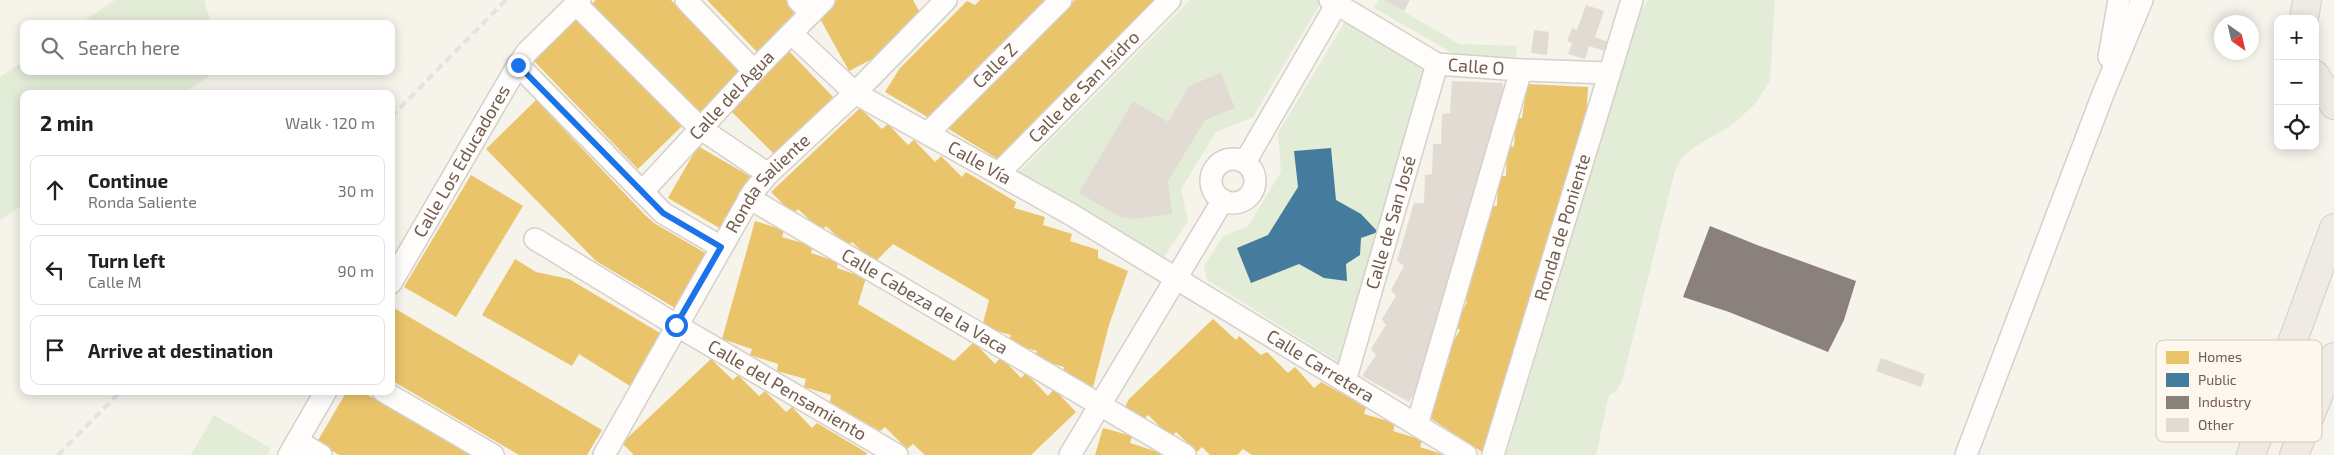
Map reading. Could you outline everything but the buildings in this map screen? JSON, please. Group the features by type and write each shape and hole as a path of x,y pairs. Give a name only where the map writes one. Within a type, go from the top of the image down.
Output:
{"highway":[{"path":"2304,15 2306,0"},
{"path":"2293,340 2334,228"},
{"path":"2322,387 2334,358"},
{"path":"2251,455 2256,442"},
{"path":"2294,455 2299,442"}],"street":[{"path":"686,0 754,71"},
{"name":"Calle Z","path":"928,133 1061,0"},
{"name":"Calle de San Isidro","path":"999,173 1170,0"},
{"name":"Ronda de Poniente","path":"1493,455 1632,0"},
{"path":"2103,94 2119,0"},
{"path":"1966,455 2103,94 2142,0"},
{"path":"1245,162 1335,1"},
{"name":"Calle O","path":"1335,1 1437,64 1521,70 1610,72"},
{"path":"578,2 700,128 768,174"},
{"name":"Calle Los Educadores","path":"395,276 518,65 527,52 578,2"},
{"name":"Calle del Agua","path":"642,192 754,71 792,34 811,4"},
{"name":"Ronda Saliente","path":"607,454 676,325 749,198 768,174 855,92 935,4"},
{"name":"Calle Vía","path":"792,34 855,92 999,173 1176,277"},
{"name":"Calle de San José","path":"1345,380 1437,64"},
{"path":"518,65 663,213 721,247"},
{"path":"1417,425 1521,70"},
{"path":"1233,159 1245,162 1254,172 1255,179 1252,192 1248,197 1236,202 1223,200 1214,191 1212,185 1213,172 1216,167 1227,160 1233,159"},
{"name":"Calle Cabeza de la Vaca","path":"749,198 1185,455"},
{"path":"1070,455 1223,200"},
{"name":"Calle del Pensamiento","path":"535,239 676,325 897,455"},
{"name":"Calle Carretera","path":"1176,277 1466,455"},
{"path":"321,455 293,448 324,395"},
{"path":"390,395 493,455"}],"green space":[{"path":"115,0 204,0 210,20 85,20"},
{"path":"1190,0 1318,0 1321,2 1253,117 1216,132 1181,189 1188,221 1164,257 1019,172"},
{"path":"1379,0 1384,0 1459,44 1517,46 1516,57 1456,55 1374,8"},
{"path":"1648,0 1775,0 1770,80 1755,104 1732,125 1693,148 1681,159 1675,171 1622,381 1617,390 1609,395 1596,455 1506,455 1638,16"},
{"path":"1348,17 1433,68 1343,365 1207,280 1204,266 1223,236 1248,226 1281,172 1278,133"},
{"path":"20,64 20,75 210,75 189,90 20,90 20,207 0,220 0,77"},
{"path":"214,415 270,448 267,455 191,455"}],"railway":[{"path":"395,113 506,0"},
{"path":"58,455 117,395"}],"route":[{"path":"518,65 663,213 721,247 676,325"}]}
